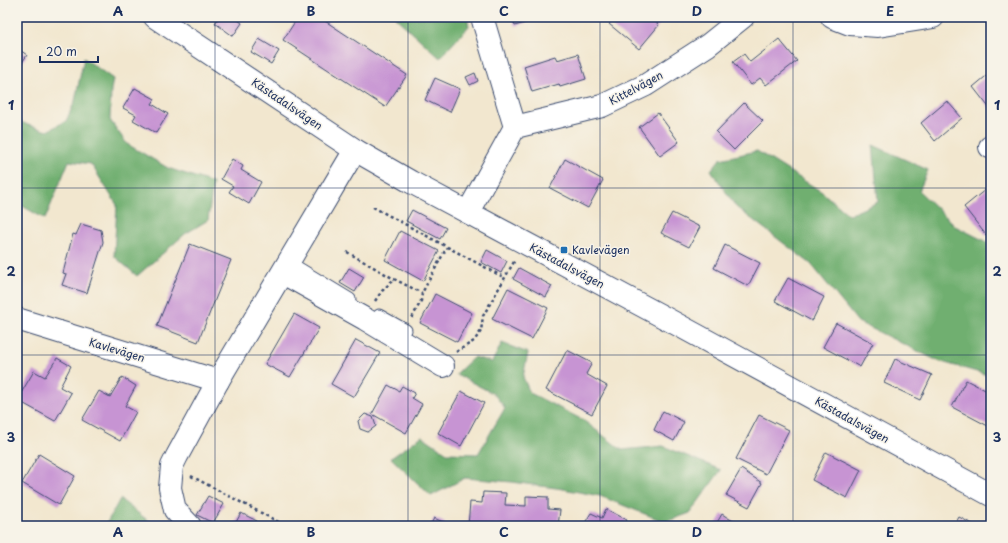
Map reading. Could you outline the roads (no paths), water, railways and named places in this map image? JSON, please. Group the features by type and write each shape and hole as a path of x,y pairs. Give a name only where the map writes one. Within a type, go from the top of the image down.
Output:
{"street":[{"name":"Kästadalsvägen","path":"155,17 355,150 411,182 991,495"},
{"path":"468,212 515,127 482,17"},
{"name":"Kittelvägen","path":"515,127 602,106 646,85 708,45 743,17"},
{"path":"832,17 850,24 878,26 933,17"},
{"path":"190,526 175,510 170,488 172,466 218,381 355,150"},
{"path":"286,267 365,319 448,359"},
{"name":"Kavlevägen","path":"17,319 218,381"}],"lane":[{"path":"286,267 406,330"}],"place":[{"name":"Kavlevägen","path":"564,250"}]}
